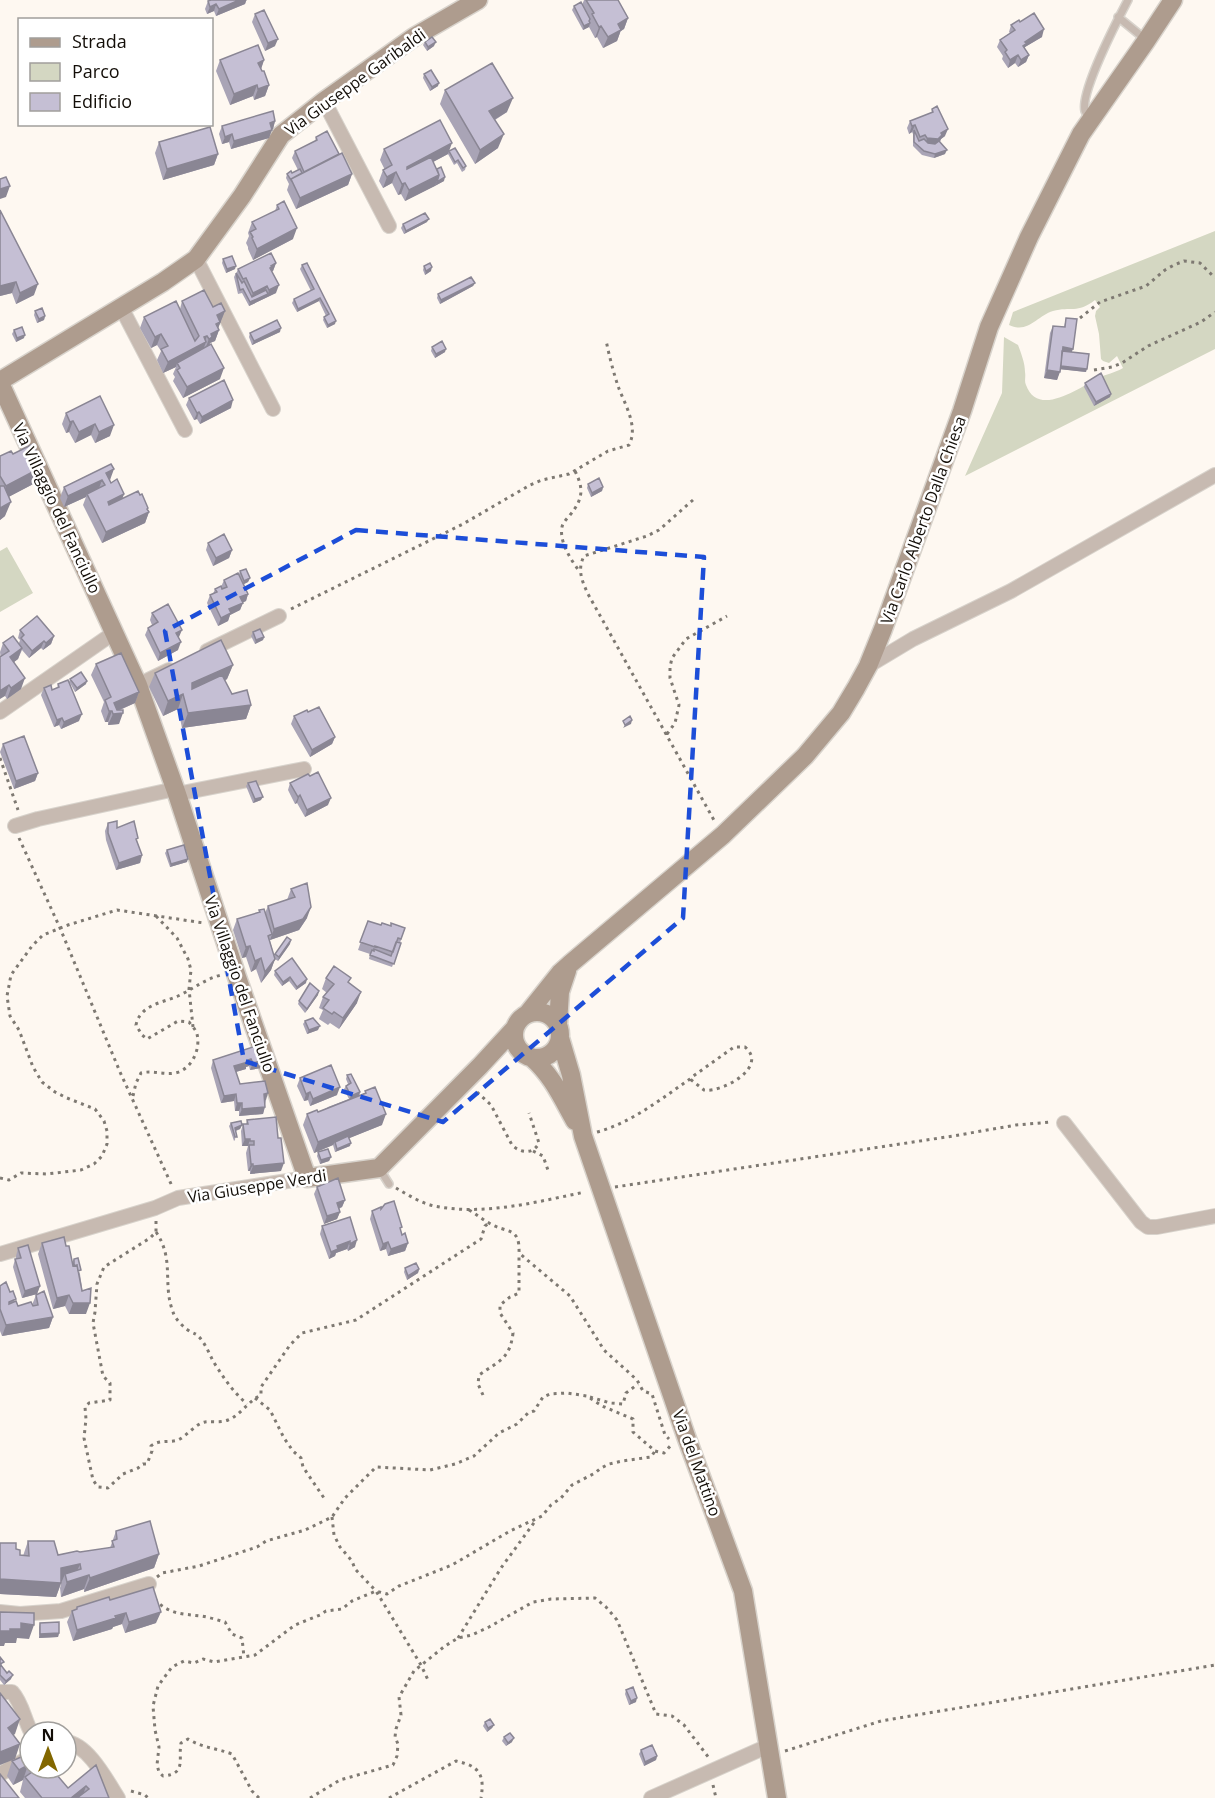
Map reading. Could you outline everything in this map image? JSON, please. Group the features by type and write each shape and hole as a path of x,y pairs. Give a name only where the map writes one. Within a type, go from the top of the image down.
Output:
{"main road":[{"name":"Via Giuseppe Garibaldi","path":"0,382 164,282 196,259 243,196 281,135 324,101 414,37 478,0"},
{"name":"Via Carlo Alberto Dalla Chiesa","path":"528,1013 560,973 723,835 805,756 841,713 868,666 883,629 958,422 989,327 1040,213 1090,120 1173,0"},
{"name":"Via Villaggio del Fanciullo","path":"0,382 138,685 307,1178"},
{"path":"480,1066 497,1057 510,1054 539,1058 553,1052 558,1045 560,992 570,964"},
{"path":"379,1168 480,1066 522,1017 528,1013 549,1014 559,1031"},
{"path":"514,1029 515,1043 528,1056"},
{"name":"Via del Mattino","path":"559,1031 584,1136 687,1439 743,1591 777,1798"},
{"name":"Via del Mattino","path":"528,1056 543,1067 550,1077 584,1136"},
{"name":"Via Giuseppe Verdi","path":"307,1178 379,1168"}],"street":[{"path":"324,101 389,226"},
{"path":"196,259 273,409"},
{"path":"121,307 185,430"},
{"path":"868,666 914,639 1011,591 1215,475"},
{"path":"198,655 279,616"},
{"path":"0,712 115,632"},
{"path":"138,685 178,665"},
{"path":"19,825 38,819 176,791 304,769"},
{"path":"1064,1123 1141,1222 1148,1227 1215,1216"},
{"name":"Via Giuseppe Verdi","path":"0,1254 155,1208 178,1198 307,1178"},
{"path":"0,1612 20,1614 61,1611 149,1584"},
{"path":"0,1692 12,1692 19,1700 25,1720"},
{"path":"78,1747 87,1754 118,1798"},
{"path":"651,1798 712,1771 769,1751"},
{"path":"0,1774 18,1764"}],"lane":[{"path":"1090,120 1085,112 1086,99 1105,45 1128,0"},
{"path":"1119,17 1146,41"},
{"path":"379,1168 389,1184"}],"path":[{"path":"1080,318 1100,302 1146,286 1165,270 1184,261 1200,263 1215,278"},
{"path":"1094,370 1122,363 1148,346 1201,322 1215,312"},
{"path":"279,616 464,524 530,485 569,474 608,451 629,444 633,434 632,425 610,361 606,340"},
{"path":"575,471 581,484 580,496 578,504 565,521 562,535 568,554 580,572 588,594 723,835"},
{"path":"580,572 584,556 659,530 693,500"},
{"path":"667,734 675,723 679,705 670,678 672,658 686,639 727,616"},
{"path":"0,758 19,825 60,928 101,1028 178,1198"},
{"path":"0,1178 9,1180 21,1173 47,1174 81,1170 94,1164 102,1156 107,1144 104,1121 95,1109 61,1095 42,1082 19,1030 10,1016 7,996 11,975 43,935 117,910 202,924 218,920"},
{"path":"155,915 177,938 188,959 191,970 189,989 193,1028"},
{"path":"133,1098 141,1073 179,1072 192,1062 198,1049 197,1032 189,1022 178,1021 147,1039 136,1025 143,1012 219,975 237,976"},
{"path":"584,1136 615,1126 690,1079 734,1047 745,1047 752,1054 753,1059 748,1070 719,1089 704,1090 690,1079"},
{"path":"465,1080 491,1105 512,1145 517,1150 533,1151 543,1156 549,1173"},
{"path":"529,1113 539,1143 533,1151"},
{"path":"389,1184 432,1206 469,1210 549,1200 602,1189 1039,1122 1064,1123"},
{"path":"155,1208 156,1232 162,1240 165,1251 168,1267 167,1287 173,1314 189,1331 199,1335 221,1375 235,1394 247,1404"},
{"path":"469,1210 489,1223 513,1232 519,1241 519,1293 501,1305 500,1313 513,1333 512,1344 506,1356 480,1375 478,1384 483,1395"},
{"path":"156,1232 104,1267 97,1284 93,1323 103,1376 110,1383 111,1396 110,1400 89,1403 85,1407 84,1438 95,1483 101,1488 108,1488 123,1474 142,1464 147,1464 152,1451 151,1446 155,1443 176,1441 202,1423 226,1421 238,1414 247,1404 261,1395 261,1387 290,1345 302,1333 356,1320 481,1239 485,1226 489,1223"},
{"path":"519,1253 570,1296 604,1350 637,1380 643,1391 652,1394 665,1435 673,1443 664,1453 654,1451 633,1432 633,1419 602,1406 587,1396"},
{"path":"244,1657 242,1638 232,1634 225,1622 205,1617 185,1616 162,1606 152,1594 149,1584 162,1573 199,1566 257,1547 266,1541 305,1530 332,1517 345,1498 376,1467 430,1470 456,1464 474,1456 499,1433 517,1424 528,1413 534,1411 543,1397 550,1394 567,1393 623,1404 626,1393 638,1384"},
{"path":"255,1398 270,1410 284,1438 300,1458 303,1467 324,1498"},
{"path":"259,1798 252,1791 232,1755 207,1748 188,1739 181,1743 180,1766 174,1774 163,1776 159,1772 157,1765 159,1747 153,1706 158,1686 172,1667 184,1661 194,1663 203,1659 214,1662 255,1655 295,1625 326,1611 342,1610 352,1601 376,1591 387,1594 399,1586 452,1565 510,1530 542,1516 578,1481 609,1464 651,1456 654,1451"},
{"path":"332,1517 334,1535 340,1547 352,1561 355,1569 376,1591 429,1682"},
{"path":"458,1638 501,1568 536,1519"},
{"path":"310,1798 340,1780 393,1765 397,1756 398,1744 395,1737 396,1729 401,1715 399,1697 414,1671 432,1655 458,1638 472,1635 489,1627 533,1602 551,1599 595,1598 606,1607 617,1620 656,1714 672,1716 684,1725 709,1757 712,1771"},
{"path":"769,1751 881,1721 1215,1665"},
{"path":"388,1798 456,1761 470,1764 481,1774 483,1786 481,1798"}],"highlighted area":[{"path":"356,530 704,557 683,918 443,1122 244,1061 165,631"}],"green space":[{"path":"1215,231 1215,349 965,476 1002,393 1004,337 1018,345 1023,358 1026,385 1032,395 1040,399 1059,398 1123,368 1117,356 1109,363 1101,359 1095,316 1100,307 1095,300 1083,307 1047,313 1022,327 1009,325 1013,312"},
{"path":"7,547 33,593 0,612 0,551"}],"building":[{"path":"239,0 219,9 216,4 210,7 208,1"},
{"path":"586,0 618,0 628,18 618,24 621,30 608,37 601,26 599,27"},
{"path":"581,2 590,19 590,23 584,26 574,6"},
{"path":"264,10 278,39 268,43 255,14"},
{"path":"1034,13 1044,29 1025,42 1027,43 1023,46 1029,55 1021,60 1018,55 1010,60 1000,40 1015,30 1011,25"},
{"path":"432,37 436,42 428,47 425,42"},
{"path":"258,45 264,60 258,63 269,85 258,89 257,85 234,94 220,60"},
{"path":"492,63 513,98 489,111 504,134 480,150 445,90"},
{"path":"431,70 439,83 432,87 424,74"},
{"path":"937,106 948,129 941,133 938,139 927,138 925,135 920,137 915,125 912,126 910,121 933,112 932,109"},
{"path":"273,111 275,121 270,123 272,130 234,141 232,134 225,137 222,126"},
{"path":"440,120 452,143 407,167 407,169 431,157 439,175 409,190 405,183 402,184 396,172 387,177 383,170 392,165 384,149"},
{"path":"210,127 218,154 167,169 159,142"},
{"path":"914,130 919,141 924,139 928,143 935,144 939,141 947,150 935,154 924,151 914,142"},
{"path":"327,131 339,154 304,172 295,151 317,140 316,137"},
{"path":"455,148 466,166 463,168 458,160 455,162 449,151"},
{"path":"342,153 352,174 300,198 291,179"},
{"path":"441,167 445,177 437,182 439,175 437,169"},
{"path":"300,169 302,173 291,180 287,174"},
{"path":"6,177 10,186 0,189 0,179"},
{"path":"284,201 297,228 257,249 250,232 256,229 252,222 279,209 277,205"},
{"path":"0,210 38,284 20,293 16,282 0,286"},
{"path":"425,213 429,219 406,231 403,224"},
{"path":"271,253 276,263 270,268 279,285 269,290 267,286 253,293 246,278 243,279 238,269"},
{"path":"232,256 236,266 227,269 223,259"},
{"path":"307,263 336,321 328,325 324,317 329,314 320,298 298,309 294,299 314,289 302,265"},
{"path":"430,263 432,267 426,271 424,266"},
{"path":"236,273 242,283 244,281 252,297 266,290 268,294 250,302 243,289 240,290"},
{"path":"471,277 475,283 441,300 438,294"},
{"path":"204,290 213,307 221,303 225,311 217,315 220,322 216,324 219,330 211,334 212,337 209,339 207,336 204,337 206,342 168,362 161,349 168,346 161,334 155,337 144,317 176,301 195,341 199,336 182,301"},
{"path":"42,308 45,316 39,319 35,311"},
{"path":"1066,318 1077,319 1073,349 1063,347 1060,372 1047,370 1053,326 1065,327"},
{"path":"277,320 281,328 254,341 250,333"},
{"path":"22,327 25,335 17,338 14,330"},
{"path":"442,341 446,349 436,354 432,347"},
{"path":"211,344 224,368 187,387 177,370 180,368 177,363"},
{"path":"1062,351 1089,354 1087,369 1061,366"},
{"path":"1101,373 1111,394 1096,402 1085,383"},
{"path":"224,380 233,400 202,417 199,412 197,413 189,398"},
{"path":"100,396 114,425 99,432 95,424 79,432 66,413"},
{"path":"33,444 44,466 6,486 0,476 0,456 11,451 13,454"},
{"path":"111,464 114,469 106,473 111,483 117,479 124,494 108,502 109,505 138,491 140,495 142,494 149,512 106,532 87,494 105,485 102,480 68,496 64,487"},
{"path":"599,478 603,487 592,493 588,484"},
{"path":"0,486 4,486 11,502 0,508"},
{"path":"224,534 232,550 216,558 208,543"},
{"path":"246,569 250,578 244,581 240,571"},
{"path":"238,573 248,594 240,597 243,603 229,609 231,613 221,618 210,595 217,592 215,589 221,586 222,589 227,587 224,580"},
{"path":"168,604 182,630 176,633 181,642 160,653 148,628 158,622 152,613"},
{"path":"37,616 54,636 32,651 21,638 24,635 20,630"},
{"path":"260,629 264,637 256,640 253,632"},
{"path":"13,636 22,648 10,657 25,678 11,688 9,685 0,691 0,657 9,651 3,643"},
{"path":"221,640 233,665 192,683 192,689 222,675 232,694 247,690 251,705 188,713 183,694 168,701 155,673"},
{"path":"121,653 139,692 114,703 117,710 123,710 123,713 113,714 109,711 105,700 111,697 96,664"},
{"path":"81,672 87,681 77,688 70,679"},
{"path":"68,680 82,714 64,722 62,718 57,720 44,688 51,685 52,690 59,687 58,684"},
{"path":"319,707 335,737 312,750 294,716"},
{"path":"630,716 632,720 625,725 623,721"},
{"path":"24,736 38,773 16,781 3,744"},
{"path":"318,772 331,798 307,810 300,795 298,797 290,783"},
{"path":"256,781 263,797 255,799 248,783"},
{"path":"117,821 117,828 134,821 138,838 136,839 142,855 119,863 108,833 108,823"},
{"path":"184,845 188,859 171,864 167,850"},
{"path":"307,883 311,907 303,919 274,929 268,906 295,897 291,889"},
{"path":"264,909 272,934 268,936 275,959 265,972 261,958 255,961 250,946 246,947 237,919"},
{"path":"368,921 391,926 391,923 405,928 393,952 360,942"},
{"path":"287,937 291,940 279,957 275,954"},
{"path":"396,942 401,943 394,964 370,955 374,949 391,956"},
{"path":"292,958 307,979 297,987 290,977 283,982 275,971"},
{"path":"334,966 351,978 348,982 361,992 343,1018 323,1008 329,1000 323,997 334,984 326,978"},
{"path":"310,983 319,991 307,1009 299,1001"},
{"path":"313,1018 320,1026 309,1030 305,1021"},
{"path":"259,1045 264,1060 253,1063 251,1059 234,1066 240,1084 265,1081 268,1093 264,1094 265,1107 242,1109 242,1103 237,1103 236,1094 224,1096 213,1060"},
{"path":"331,1065 340,1087 313,1099 310,1092 306,1094 300,1078"},
{"path":"351,1074 360,1092 351,1096 346,1086 351,1083 347,1075"},
{"path":"375,1087 386,1114 318,1142 307,1114 317,1110 318,1112 366,1093 365,1091"},
{"path":"276,1117 284,1163 253,1166 249,1145 254,1145 254,1141 245,1139 243,1124 248,1124 247,1120"},
{"path":"241,1121 242,1125 235,1128 237,1137 235,1137 231,1123"},
{"path":"348,1136 351,1143 337,1149 335,1142"},
{"path":"328,1149 331,1157 321,1160 318,1152"},
{"path":"338,1178 345,1200 337,1203 340,1212 327,1216 317,1187"},
{"path":"394,1201 402,1227 400,1228 402,1235 405,1233 408,1243 391,1249 388,1242 383,1244 372,1211 381,1207 381,1209 385,1204"},
{"path":"350,1217 357,1240 350,1244 350,1241 337,1246 338,1249 331,1252 322,1226"},
{"path":"64,1237 66,1246 69,1246 73,1266 77,1265 82,1291 91,1288 90,1303 73,1303 69,1295 57,1298 42,1243"},
{"path":"28,1245 40,1286 25,1291 15,1259 21,1258 18,1248"},
{"path":"78,1258 81,1270 78,1271 77,1265 74,1266 74,1259"},
{"path":"416,1263 419,1269 408,1276 405,1268"},
{"path":"6,1282 16,1299 9,1304 16,1301 18,1306 31,1302 33,1306 38,1305 36,1295 44,1291 53,1317 6,1325 0,1309 0,1286"},
{"path":"150,1521 159,1554 90,1578 89,1575 67,1582 65,1574 81,1569 80,1564 61,1568 61,1583 0,1579 0,1543 16,1543 16,1549 20,1550 20,1555 29,1556 28,1541 54,1541 58,1555 80,1552 114,1547 112,1541 117,1539 116,1531"},
{"path":"153,1587 161,1612 129,1622 126,1613 77,1630 72,1611 77,1607"},
{"path":"0,1612 34,1613 34,1625 21,1623 21,1629 0,1631"},
{"path":"59,1622 59,1633 40,1634 40,1623"},
{"path":"0,1664 7,1673 9,1671 13,1675 6,1681 0,1675"},
{"path":"633,1687 637,1698 631,1701 626,1690"},
{"path":"0,1693 20,1719 8,1728 18,1745 0,1752"},
{"path":"490,1719 494,1725 488,1728 485,1722"},
{"path":"510,1733 514,1738 508,1743 504,1737"},
{"path":"652,1745 657,1756 645,1762 641,1750"},
{"path":"18,1758 18,1769 12,1761"},
{"path":"96,1765 109,1798 77,1798 89,1789 86,1786 71,1798 42,1798 27,1780 61,1780 68,1788"},
{"path":"0,1774 19,1798 0,1798"}]}
